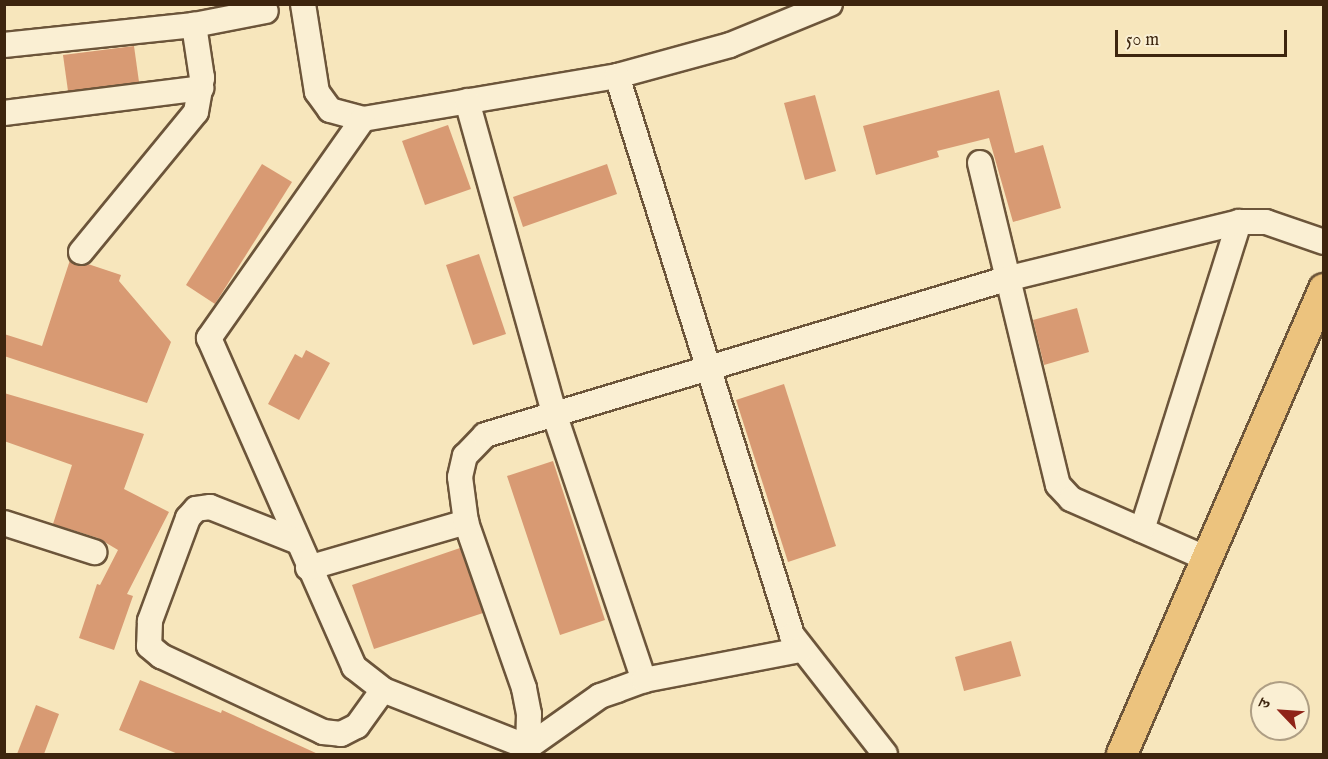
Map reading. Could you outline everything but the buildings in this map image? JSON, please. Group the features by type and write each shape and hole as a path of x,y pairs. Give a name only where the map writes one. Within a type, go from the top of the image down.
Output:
{"main road":[{"path":"1122,754 1191,551 1323,289"}],"street":[{"path":"303,4 317,92 330,110 363,119 617,76 730,45 830,4"},
{"path":"4,45 194,25 266,11"},
{"path":"81,252 196,112 201,88 194,25"},
{"path":"617,76 785,615 800,650 885,754"},
{"path":"4,113 201,88"},
{"path":"467,101 555,416 644,680"},
{"path":"363,119 210,338 296,541 354,667 383,690 528,751"},
{"path":"980,163 1006,279 1059,485 1071,499 1191,551"},
{"path":"1142,530 1239,222"},
{"path":"528,751 529,714 524,688 466,522 460,477 465,456 474,443 485,435 555,416 1006,279 1239,222 1266,222 1323,242"},
{"path":"296,541 210,507 196,509 189,518 150,621 149,646 161,656 323,732 341,734 357,726 383,690"},
{"path":"308,568 466,522"},
{"path":"4,524 94,552"},
{"path":"528,751 600,696 644,680 800,650"}]}
